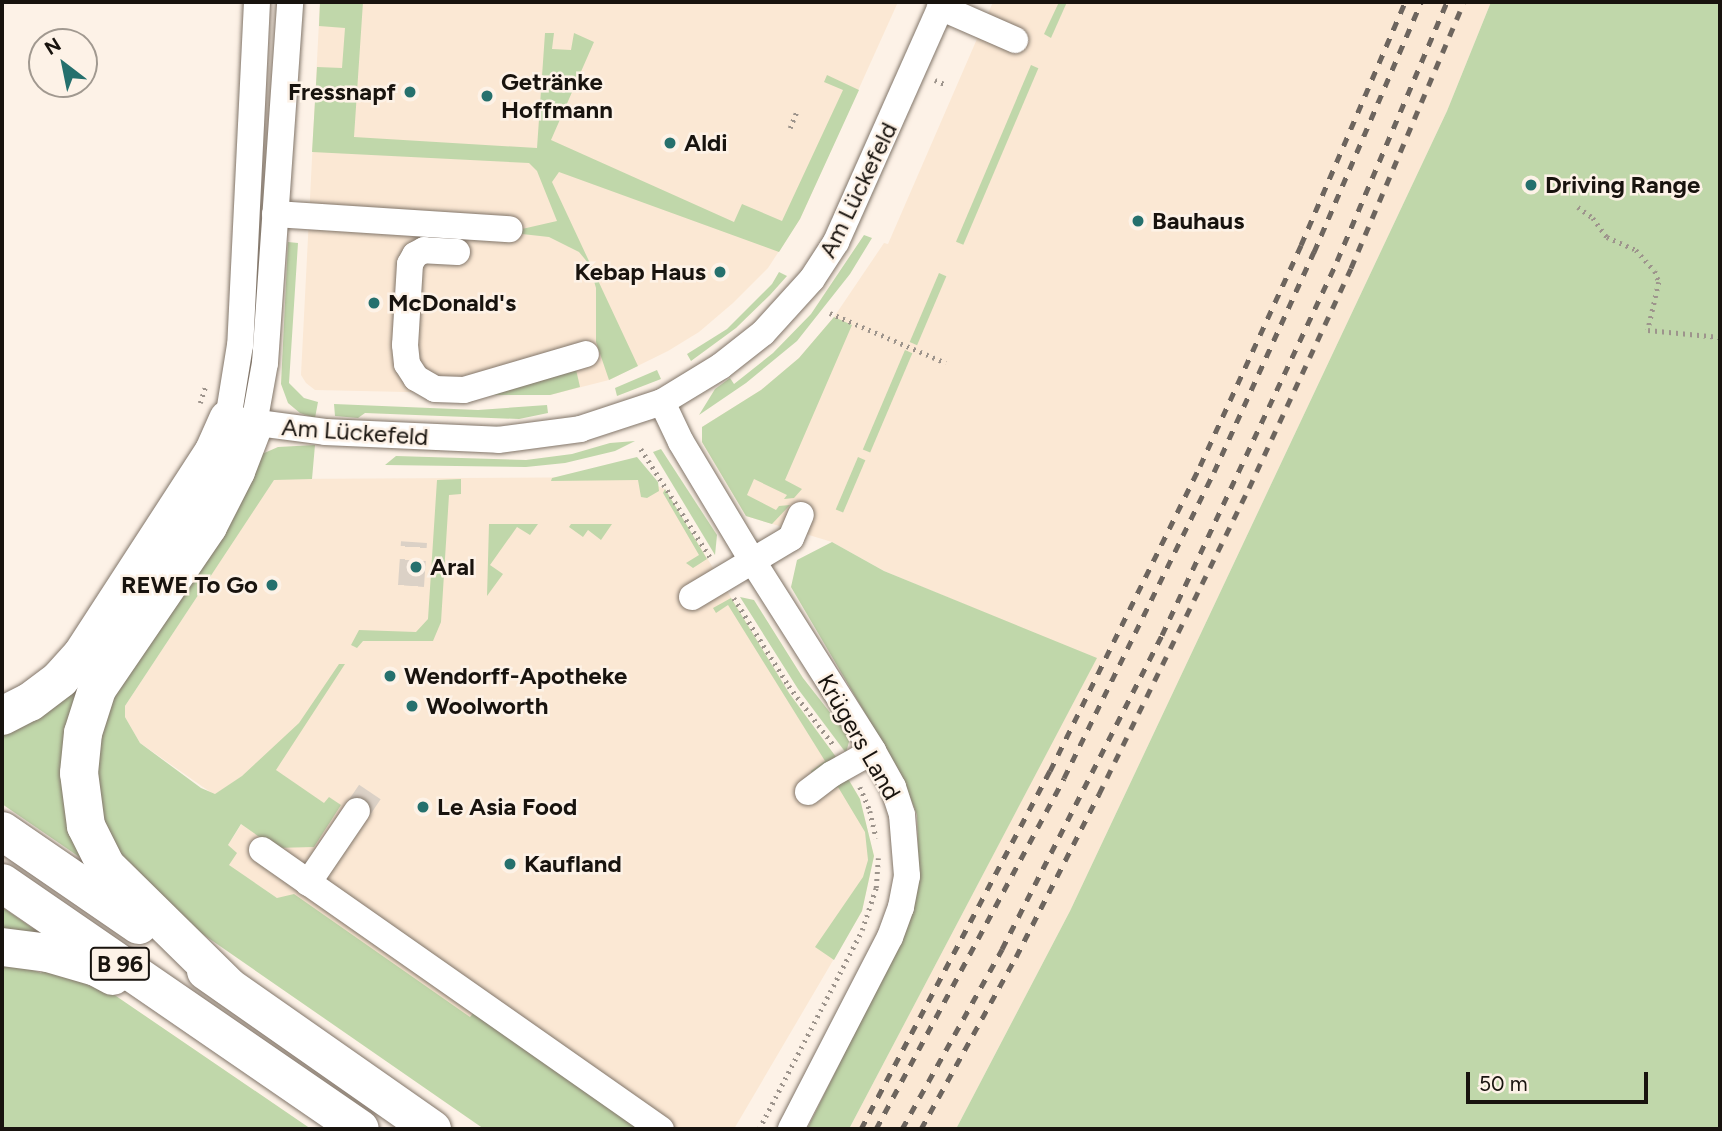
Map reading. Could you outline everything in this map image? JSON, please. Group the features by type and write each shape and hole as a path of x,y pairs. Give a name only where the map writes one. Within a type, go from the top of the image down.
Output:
{"highway":[{"path":"2,716 30,702 60,679 81,656 214,451 241,421"},
{"path":"228,986 106,866 86,826 79,773 83,733 97,689 208,526 236,471 241,421"},
{"name":"B 96","path":"2,831 432,1129"},
{"name":"B 96","path":"2,883 360,1129"},
{"path":"2,947 28,948 96,967 238,1045"}],"street":[{"path":"241,421 240,345 257,2"},
{"name":"Am Lückefeld","path":"290,2 265,363 241,421 325,432 498,440 580,429 662,402 721,366 763,333 812,279 852,212 942,4"},
{"path":"942,4 1015,40"},
{"path":"274,222 510,229"},
{"path":"274,222 401,235"},
{"path":"457,252 425,250 415,255 410,264 405,345 407,364 416,378 436,389 464,390 586,354"},
{"name":"Krügers Land","path":"662,402 681,442 752,560 873,751 893,787 902,816 907,876 901,907 890,937 792,1129"},
{"path":"692,597 791,538 801,515"},
{"path":"808,792 873,751"},
{"path":"308,883 357,811"},
{"path":"262,850 661,1129"}],"path":[{"path":"933,79 947,85"},
{"path":"790,128 797,111"},
{"path":"1578,206 1593,218 1607,237 1636,250 1655,271 1659,282 1648,330 1720,337"},
{"path":"830,313 946,363"}],"shaded area":[{"path":"320,2 898,2 800,219 768,268 699,332 668,351 609,380 550,395 315,390 301,375"},
{"path":"993,2 1491,2 1447,111 1070,911 956,1129 849,1129 1096,659 884,571 832,542 746,516 702,442 702,427 761,390 799,358 834,317 884,243 888,244"},
{"path":"635,477 665,489 789,693 836,757 860,799 874,856 862,911 734,1129 649,1129 475,1012 470,1018 228,865 228,845 246,817 140,743 125,717 125,706 274,479"}],"green space":[{"path":"320,2 363,2 354,137 537,148 545,33 554,33 552,49 571,50 574,33 594,42 551,140 734,222 742,204 782,221 843,90 824,82 827,75 859,90 800,219 779,252 559,172 552,182 638,366 609,380 596,342 596,288 589,264 579,252 549,237 522,234 522,229 557,221 537,171 529,163 312,152 317,67 342,68 345,28 319,26"},
{"path":"1059,2 1067,2 1051,38 1044,34"},
{"path":"1491,2 1720,2 1720,1129 956,1129 1070,911 1447,111"},
{"path":"1031,65 1038,68 963,245 956,242"},
{"path":"864,235 872,238 850,274 797,341 746,383 699,415 715,389 730,378 734,384 773,353 811,314"},
{"path":"288,242 298,243 289,383 304,398 318,402 315,418 300,413 288,403 281,384"},
{"path":"779,272 787,276 770,295 736,328 691,361 687,354 727,329 772,284"},
{"path":"939,273 946,276 917,345 910,342"},
{"path":"834,317 852,325 785,480 802,489 794,498 784,499 787,495 754,479 747,495 776,510 779,506 790,505 772,524 746,516 702,442 702,427 761,390 799,358"},
{"path":"905,350 912,353 870,453 863,449"},
{"path":"575,365 580,387 550,395 464,395"},
{"path":"657,370 661,379 617,396 615,388"},
{"path":"334,404 478,410 547,405 548,413 519,419 365,413 358,418 335,416"},
{"path":"635,441 615,451 565,463 526,467 385,465 396,456 526,460 572,454 610,443"},
{"path":"315,445 312,479 274,480 125,706 125,717 140,743 201,788 215,794 242,776 299,723 339,664 345,664 276,770 324,803 329,797 341,805 314,847 275,848 241,824 228,845 237,853 229,865 277,898 294,894 470,1017 475,1011 649,1129 484,1129 191,926 104,841 93,725 262,454 278,447"},
{"path":"661,449 717,535 715,555 653,452"},
{"path":"637,457 658,482 659,491 647,498 641,497 638,480 551,481 552,478"},
{"path":"858,457 865,460 843,513 836,509"},
{"path":"461,479 461,494 449,495 441,622 433,641 363,641 357,648 351,645 359,630 416,632 428,619 437,480"},
{"path":"665,489 707,559 693,568 686,563 699,555 663,493"},
{"path":"489,524 538,524 530,535 517,527 490,565 503,574 487,596"},
{"path":"571,524 612,524 601,540 588,530 583,537 569,527"},
{"path":"832,542 884,571 1097,658 849,1129 807,1129 908,926 919,879 917,815 902,776 791,587 797,560"},
{"path":"740,597 754,600 803,678 850,738 846,753 798,689"},
{"path":"731,598 789,693 836,757 812,774 811,771 825,761 728,605 716,613 713,608"},
{"path":"86,682 94,867 2,804 2,728"},
{"path":"847,777 860,799 874,856 862,911 834,960 815,947 863,877 868,860 865,832 838,787 824,794"},
{"path":"2,907 44,936 2,935"},
{"path":"2,959 41,973 49,965 94,981 311,1129 2,1129"}],"tunnel":[{"path":"411,586 414,542"},
{"path":"357,811 370,792"}],"railway":[{"path":"861,1129 1050,771 1200,466 1301,245 1405,2"},
{"path":"876,1129 1064,778 1214,472 1314,252 1421,2"},
{"path":"902,1129 1002,949 1162,635 1337,261 1447,2"},
{"path":"921,1129 1016,957 1249,488 1351,268 1464,2"}],"place":[{"name":"Fressnapf","path":"410,92"},
{"name":"Getränke Hoffmann","path":"487,96"},
{"name":"Aldi","path":"670,143"},
{"name":"Driving Range","path":"1531,185"},
{"name":"Bauhaus","path":"1138,221"},
{"name":"Kebap Haus","path":"720,272"},
{"name":"McDonald's","path":"374,303"},
{"name":"Aral","path":"416,567"},
{"name":"REWE To Go","path":"272,585"},
{"name":"Wendorff-Apotheke","path":"390,676"},
{"name":"Woolworth","path":"412,706"},
{"name":"Le Asia Food","path":"423,807"},
{"name":"Kaufland","path":"510,864"}]}
